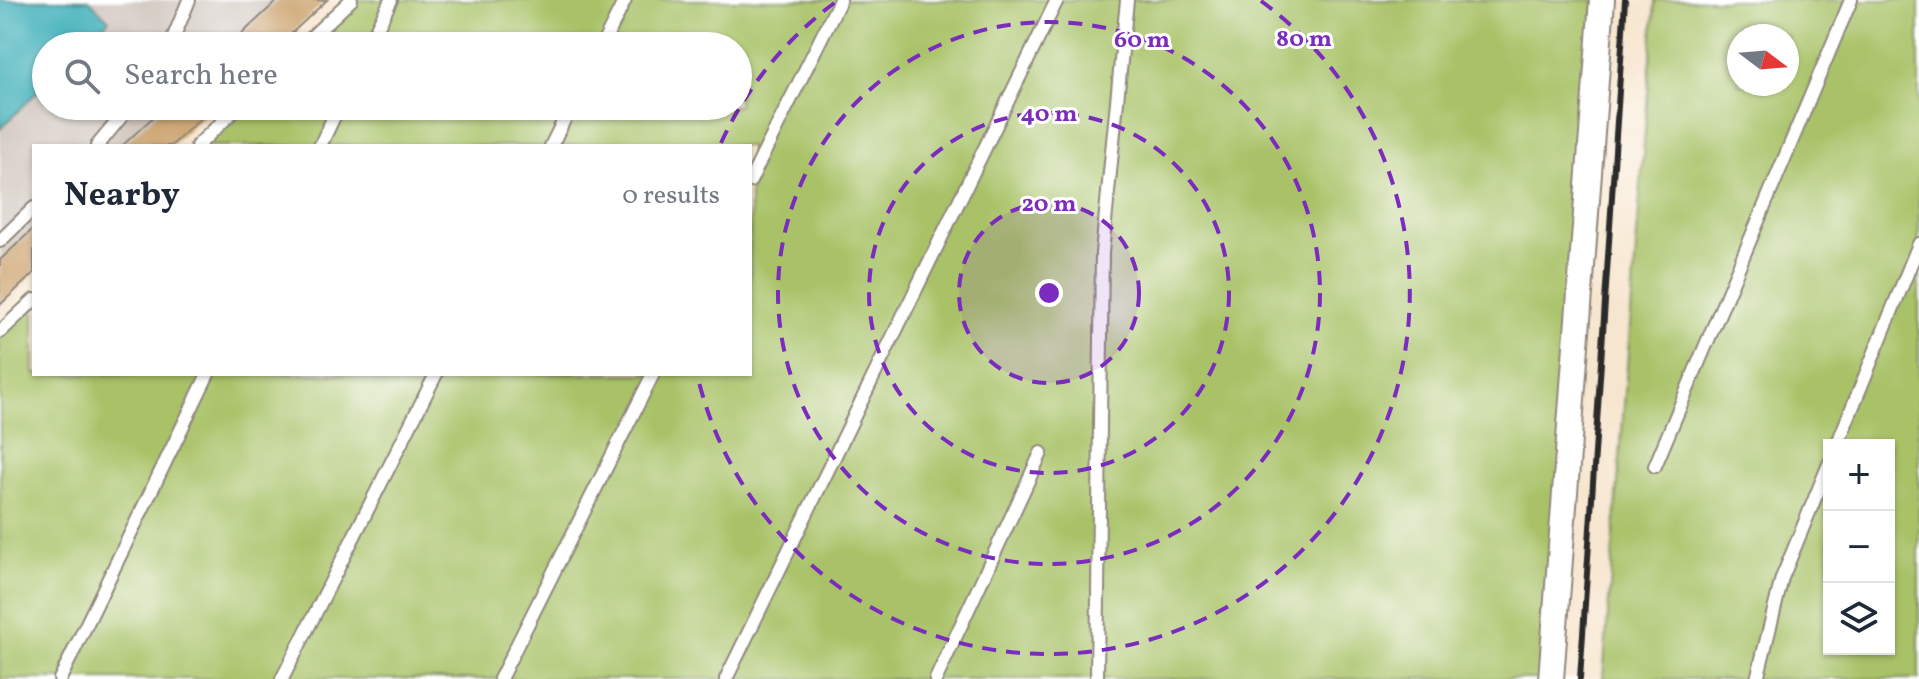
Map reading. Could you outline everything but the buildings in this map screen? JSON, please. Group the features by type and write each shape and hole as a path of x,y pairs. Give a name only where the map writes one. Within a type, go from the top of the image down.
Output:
{"street":[{"path":"1551,679 1602,0"}],"lane":[{"path":"176,32 189,0"},
{"path":"317,32 351,0"},
{"path":"375,32 391,0"},
{"path":"609,32 625,0"},
{"path":"752,177 840,0"},
{"path":"726,679 1057,0"},
{"path":"1097,679 1102,253 1127,0"},
{"path":"1655,466 1851,0"},
{"path":"99,144 118,120"},
{"path":"199,144 224,120"},
{"path":"321,144 332,120"},
{"path":"552,144 564,120"},
{"path":"0,241 32,210"},
{"path":"1839,439 1919,244"},
{"path":"0,332 32,302"},
{"path":"60,679 207,376"},
{"path":"282,679 435,376"},
{"path":"500,679 652,376"},
{"path":"936,679 1041,453"},
{"path":"1757,679 1782,578 1823,479"}],"shaded area":[{"path":"0,0 278,0 244,32 32,32 32,120 150,120 124,144 32,144 32,230 0,260"}],"green space":[{"path":"351,0 1602,0 1551,679 0,679 0,332 32,302 32,376 752,376 752,144 199,144 224,120 752,120 752,32 317,32"},
{"path":"1655,0 1919,0 1919,679 1603,679"}],"water":[{"path":"0,0 89,0 109,20 97,32 32,32 32,97 0,129"}],"railway":[{"path":"1580,679 1625,0"}]}
